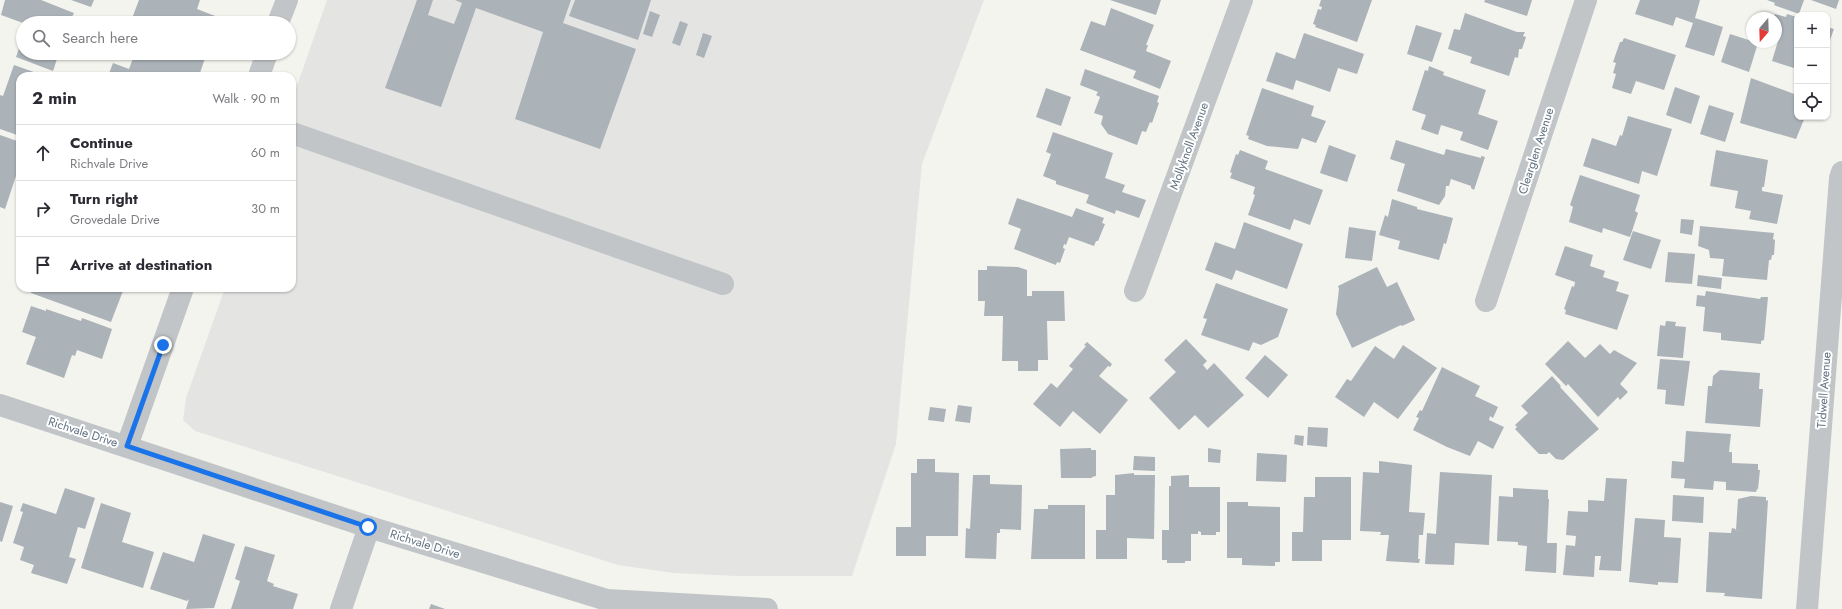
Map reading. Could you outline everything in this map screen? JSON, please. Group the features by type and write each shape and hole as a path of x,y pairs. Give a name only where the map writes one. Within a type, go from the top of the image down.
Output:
{"street":[{"path":"280,16 286,0"},
{"name":"Mollyknoll Avenue","path":"1135,291 1242,0"},
{"name":"Clearglen Avenue","path":"1486,301 1586,0"},
{"path":"261,72 265,60"},
{"path":"296,134 722,284"},
{"name":"Tidwell Avenue","path":"1807,609 1840,178 1842,172"},
{"path":"127,446 182,292"},
{"name":"Richvale Drive","path":"0,405 368,527 607,600 767,609"},
{"path":"341,609 368,527"}],"shaded area":[{"path":"327,0 984,0 922,164 896,444 852,576 736,576 673,573 618,565 195,431 183,420 186,398 224,292 296,292 296,89"}],"building":[{"path":"5,0 41,0 74,13 72,16 16,16 16,20 1,15"},
{"path":"71,0 94,0 91,7"},
{"path":"139,0 200,0 197,9 215,16 133,16"},
{"path":"417,0 433,0 428,15 454,24 462,3 455,0 571,0 563,23 636,49 600,149 515,119 543,32 476,8 441,107 385,88"},
{"path":"575,0 651,0 638,40 569,16"},
{"path":"1110,0 1161,0 1156,15"},
{"path":"1321,0 1372,0 1357,42 1315,27 1316,25 1313,24 1318,9 1321,10 1322,7 1319,6"},
{"path":"1485,0 1532,0 1527,16 1484,2"},
{"path":"1640,0 1700,0 1695,18 1723,27 1714,56 1685,47 1693,23 1676,17 1673,26 1635,14"},
{"path":"1767,0 1804,0 1800,12 1794,12 1774,5 1775,3"},
{"path":"1811,0 1839,0 1836,9"},
{"path":"1111,8 1154,25 1146,45 1148,45 1146,51 1171,61 1160,89 1133,78 1136,71 1080,50 1091,21 1105,26"},
{"path":"650,11 660,15 652,37 643,34"},
{"path":"1465,13 1517,32 1525,32 1523,36 1526,37 1522,49 1519,49 1518,58 1515,57 1509,76 1470,63 1472,57 1448,49 1454,29 1460,30"},
{"path":"1787,14 1794,16 1794,68 1772,61 1776,48 1782,48 1782,16 1786,17"},
{"path":"680,21 688,24 680,46 672,43"},
{"path":"1416,25 1442,33 1432,62 1407,54"},
{"path":"1830,28 1834,29 1830,40"},
{"path":"703,33 712,36 704,58 696,55"},
{"path":"1304,33 1364,54 1357,74 1338,68 1330,92 1296,80 1293,90 1266,81 1276,52 1295,59"},
{"path":"1730,34 1746,39 1746,48 1756,48 1749,72 1721,62"},
{"path":"1624,38 1676,55 1664,90 1636,81 1631,94 1612,88 1616,74 1613,73 1616,63 1613,62 1620,42 1622,42"},
{"path":"24,60 57,60 53,71"},
{"path":"132,60 204,60 200,72 110,72 113,63 129,69"},
{"path":"14,65 34,72 16,72 16,135 0,129 0,95 3,96"},
{"path":"1429,66 1444,72 1443,75 1486,90 1478,114 1498,121 1488,150 1460,140 1463,132 1441,125 1438,135 1421,129 1426,115 1412,110 1425,70 1428,71"},
{"path":"1085,69 1159,96 1157,102 1159,103 1152,123 1150,122 1146,132 1142,131 1137,145 1108,134 1101,124 1103,116 1094,113 1100,97 1096,95 1098,92 1080,85"},
{"path":"1751,78 1794,94 1794,120 1804,120 1796,139 1740,123"},
{"path":"1675,87 1700,96 1691,124 1666,115"},
{"path":"1046,88 1071,97 1061,126 1036,117"},
{"path":"1262,88 1314,106 1311,116 1326,121 1316,143 1302,138 1298,149 1267,146 1248,139 1249,136 1246,135"},
{"path":"1709,105 1734,113 1725,142 1700,134"},
{"path":"1628,116 1672,129 1657,176 1642,171 1639,184 1583,166 1592,138 1616,146 1620,135 1622,136"},
{"path":"1053,132 1113,153 1105,178 1125,185 1122,192 1146,200 1139,218 1116,210 1115,214 1086,203 1089,195 1056,184 1056,181 1043,176 1051,154 1046,152"},
{"path":"0,135 16,141 16,176 5,209 0,207"},
{"path":"1396,140 1444,155 1446,149 1481,158 1481,156 1485,157 1474,190 1471,186 1451,179 1449,186 1446,186 1445,196 1439,205 1397,191 1405,164 1390,159"},
{"path":"1329,145 1356,155 1347,182 1320,173"},
{"path":"1240,150 1268,161 1265,169 1323,190 1310,225 1294,219 1290,230 1248,215 1255,195 1253,194 1255,187 1230,178 1232,173 1230,172 1236,154 1238,155"},
{"path":"1716,150 1768,160 1764,187 1762,187 1762,191 1783,195 1777,224 1749,219 1751,211 1735,208 1738,191 1710,186"},
{"path":"1580,175 1640,195 1635,211 1638,213 1630,237 1603,228 1602,233 1569,222 1573,207 1570,205"},
{"path":"1017,198 1072,217 1076,208 1104,218 1102,223 1105,224 1098,241 1096,241 1094,246 1069,237 1066,245 1064,244 1063,248 1065,249 1060,263 1057,262 1056,265 1014,249 1021,229 1008,224"},
{"path":"1392,199 1417,207 1417,209 1453,218 1446,244 1444,243 1439,260 1398,249 1400,241 1379,235 1385,215 1388,217"},
{"path":"1681,219 1694,220 1692,235 1680,233"},
{"path":"1244,222 1303,244 1287,289 1236,270 1232,280 1205,270 1215,242 1235,249"},
{"path":"1700,226 1774,233 1774,255 1772,255 1771,260 1769,260 1767,280 1722,276 1724,259 1710,258 1709,250 1698,246"},
{"path":"1349,227 1376,231 1372,261 1345,258"},
{"path":"1633,231 1661,240 1651,269 1623,260"},
{"path":"1565,246 1593,255 1590,266 1605,271 1603,277 1619,282 1616,291 1629,295 1617,330 1565,314 1566,310 1564,309 1572,286 1574,287 1575,282 1555,275"},
{"path":"1668,252 1695,254 1692,284 1665,282"},
{"path":"987,266 1018,267 1027,270 1027,296 1032,296 1032,291 1064,291 1065,321 1047,321 1048,360 1038,360 1038,371 1018,371 1018,361 1002,361 1003,316 984,316 985,301 978,301 978,270 987,270"},
{"path":"1377,267 1387,287 1397,282 1415,320 1352,348 1336,314 1339,289 1338,286"},
{"path":"1698,275 1722,278 1721,289 1697,286"},
{"path":"1216,283 1288,309 1278,337 1261,345 1253,342 1249,351 1201,335 1207,319 1203,318"},
{"path":"1706,291 1760,299 1761,297 1768,297 1764,340 1761,341 1761,344 1721,340 1721,333 1703,331 1705,307 1696,306 1697,295 1705,296"},
{"path":"31,292 123,292 111,322"},
{"path":"31,306 46,311 46,309 81,321 82,318 112,329 102,359 77,350 75,356 72,355 64,378 26,364 36,337 22,332"},
{"path":"1666,321 1676,322 1675,326 1686,327 1683,358 1657,356 1660,325 1665,326"},
{"path":"1186,339 1207,361 1203,365 1207,370 1214,363 1244,395 1208,428 1195,415 1179,430 1149,398 1176,372 1164,360"},
{"path":"1568,341 1585,358 1600,344 1610,354 1614,350 1637,363 1620,384 1628,392 1620,400 1618,397 1598,417 1568,384 1566,386 1545,364"},
{"path":"1087,342 1112,364 1110,367 1108,366 1099,376 1128,400 1100,434 1073,411 1060,427 1033,404 1051,383 1057,388 1073,369 1069,366 1086,346 1084,345"},
{"path":"1403,345 1437,368 1398,419 1374,402 1364,417 1335,397 1347,379 1351,381 1375,346 1394,359"},
{"path":"1265,355 1288,375 1268,398 1245,378"},
{"path":"1660,359 1690,361 1684,406 1665,404 1666,390 1657,389"},
{"path":"1442,367 1480,386 1475,396 1498,407 1493,418 1490,416 1489,420 1504,427 1493,449 1478,441 1470,456 1447,447 1413,430 1419,418 1416,417 1420,410 1422,411"},
{"path":"1720,370 1760,373 1759,389 1763,389 1760,427 1705,423 1708,386 1712,386 1713,376"},
{"path":"1552,376 1561,386 1560,387 1599,429 1563,460 1556,459 1549,452 1547,454 1539,454 1515,429 1517,427 1515,425 1528,413 1521,406"},
{"path":"958,405 972,407 970,423 955,421"},
{"path":"930,407 946,409 944,422 928,420"},
{"path":"1308,427 1328,428 1327,447 1307,445"},
{"path":"1686,431 1731,434 1729,452 1732,452 1732,463 1758,464 1758,470 1760,470 1758,489 1756,492 1726,490 1726,482 1714,481 1713,490 1684,488 1685,479 1671,478 1672,461 1684,462"},
{"path":"1295,435 1304,436 1303,446 1294,444"},
{"path":"1091,448 1091,450 1096,450 1096,476 1092,478 1061,478 1060,449"},
{"path":"1208,448 1221,450 1220,463 1208,462"},
{"path":"1257,453 1287,455 1286,482 1256,481"},
{"path":"1134,456 1155,457 1155,471 1133,470"},
{"path":"917,459 935,459 935,472 959,473 958,536 926,536 926,556 896,556 896,527 911,527 911,473 917,473"},
{"path":"1379,461 1412,465 1409,512 1425,513 1423,535 1419,535 1419,563 1386,561 1389,535 1380,535 1381,532 1360,531 1363,472 1379,473"},
{"path":"1440,472 1492,475 1489,545 1455,543 1454,565 1425,564 1427,533 1436,534"},
{"path":"1134,473 1134,475 1155,475 1154,539 1127,538 1127,559 1096,559 1096,530 1106,530 1106,495 1115,495 1115,475"},
{"path":"973,475 990,475 990,484 1022,485 1021,530 1000,529 1000,533 997,533 996,559 965,558 966,528 970,529"},
{"path":"1189,475 1189,487 1220,487 1220,532 1216,532 1216,535 1201,535 1201,532 1198,531 1198,534 1191,534 1191,561 1185,561 1185,563 1167,563 1167,560 1162,560 1162,530 1169,530 1169,486 1171,486 1171,476"},
{"path":"1315,477 1351,477 1351,540 1322,540 1322,561 1292,561 1292,532 1303,532 1304,497 1315,497"},
{"path":"1606,478 1627,479 1621,571 1599,570 1601,556 1595,556 1594,577 1563,575 1566,545 1575,546 1576,536 1566,535 1568,511 1588,512 1588,500 1604,501"},
{"path":"65,488 95,498 85,529 78,527 69,557 76,559 67,584 31,573 34,565 20,560 24,547 13,543 23,512 20,511 23,503 56,514"},
{"path":"1513,488 1548,490 1547,543 1557,543 1556,573 1525,571 1527,546 1518,545 1518,542 1497,541 1499,496 1513,497"},
{"path":"1673,495 1704,497 1703,523 1672,521"},
{"path":"1751,496 1766,497 1766,501 1768,500 1762,599 1724,596 1725,593 1706,592 1709,532 1731,533 1732,528 1736,529 1735,530 1745,531 1736,530 1738,499"},
{"path":"0,502 13,506 2,542 0,541"},
{"path":"1227,502 1248,502 1248,506 1280,507 1280,562 1275,562 1275,566 1242,565 1242,558 1227,558"},
{"path":"101,503 131,513 122,542 154,552 143,588 81,568"},
{"path":"1048,505 1085,505 1085,559 1031,559 1034,509 1048,509"},
{"path":"1635,518 1665,520 1664,537 1681,538 1678,583 1658,582 1658,585 1629,582"},
{"path":"203,534 235,544 214,608 186,609 189,599 187,601 150,589 163,552 194,562"},
{"path":"245,546 275,555 267,581 274,584 273,586 298,594 293,609 231,609 240,581 235,579"},
{"path":"431,604 445,609 429,609"}],"route":[{"path":"163,345 127,446 368,527"}]}
